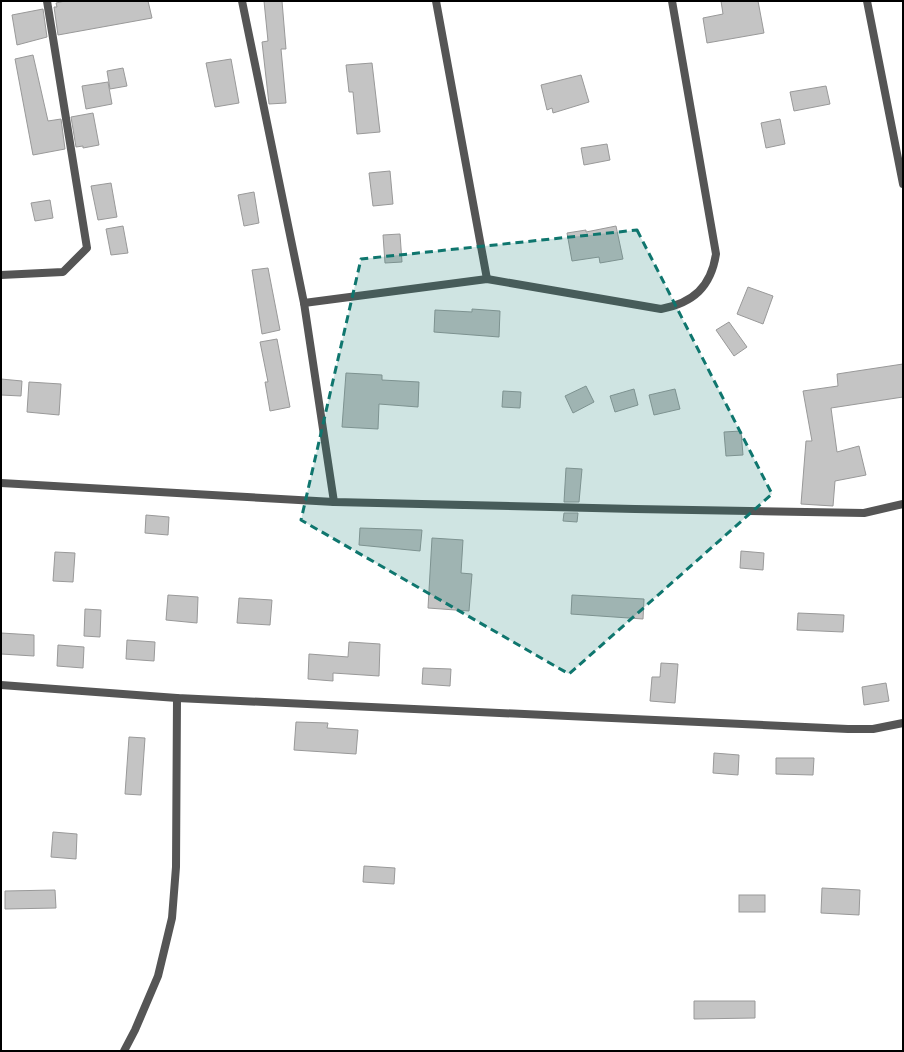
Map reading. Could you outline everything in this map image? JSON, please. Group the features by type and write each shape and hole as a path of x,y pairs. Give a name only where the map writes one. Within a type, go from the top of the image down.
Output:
{"street":[{"path":"1,274 63,272 87,248 47,1"},
{"path":"242,1 304,303 334,502"},
{"path":"436,1 487,279"},
{"path":"304,303 487,279 661,309 678,306 690,299 704,286 713,270 716,254 672,1"},
{"path":"867,1 903,184"},
{"path":"1,483 334,502 864,513 903,504"},
{"path":"1,686 177,698 848,729 873,729 903,722"},
{"path":"124,1051 135,1030 158,976 172,918 176,867 177,698"}],"highlighted area":[{"path":"637,230 772,494 569,674 301,520 361,259"}],"building":[{"path":"65,1 148,1 152,18 58,35 54,7 57,7 56,3"},
{"path":"264,1 282,1 286,49 281,49 286,103 269,104 262,42 268,41"},
{"path":"721,1 758,1 764,33 707,43 703,18 723,14"},
{"path":"43,9 47,37 17,45 12,15"},
{"path":"33,55 48,121 61,119 65,149 33,155 15,59"},
{"path":"231,59 239,103 215,107 206,63"},
{"path":"372,63 380,132 357,134 353,92 349,92 346,65"},
{"path":"123,68 127,86 110,89 107,71"},
{"path":"581,75 589,102 553,113 552,108 547,110 541,85"},
{"path":"108,82 112,104 86,109 82,86"},
{"path":"826,86 830,104 794,111 790,92"},
{"path":"93,113 99,145 83,148 83,146 76,147 71,117"},
{"path":"780,119 785,144 766,148 761,123"},
{"path":"607,144 610,160 584,165 581,148"},
{"path":"390,171 393,204 373,206 369,173"},
{"path":"111,183 117,217 98,220 91,186"},
{"path":"254,192 259,223 244,226 238,195"},
{"path":"50,200 53,218 35,221 31,203"},
{"path":"123,226 128,253 111,255 106,229"},
{"path":"616,226 623,259 600,263 599,257 572,261 567,233 586,230 586,232"},
{"path":"400,234 402,262 385,263 383,235"},
{"path":"268,268 280,330 262,334 252,270"},
{"path":"748,287 773,296 763,324 737,314"},
{"path":"472,309 500,311 499,337 434,332 435,310 472,312"},
{"path":"729,322 747,347 734,356 716,330"},
{"path":"277,339 290,407 270,411 265,382 268,382 260,342"},
{"path":"903,364 903,397 831,408 837,452 859,446 866,475 835,481 833,506 801,504 806,441 812,441 803,391 838,386 837,374"},
{"path":"346,373 382,375 382,380 419,382 418,407 379,404 378,429 342,427"},
{"path":"1,379 22,381 21,396 1,395"},
{"path":"29,382 61,384 59,415 27,412"},
{"path":"586,386 594,402 573,413 565,396"},
{"path":"634,389 638,405 615,412 610,396"},
{"path":"675,389 680,409 654,415 649,395"},
{"path":"503,391 521,392 520,408 502,407"},
{"path":"741,431 743,455 726,456 724,432"},
{"path":"566,468 582,469 579,502 564,502"},
{"path":"564,513 578,513 577,522 563,521"},
{"path":"146,515 169,517 168,535 145,533"},
{"path":"360,528 422,530 420,551 359,545"},
{"path":"432,538 463,540 461,573 472,574 469,611 428,608"},
{"path":"741,551 764,553 763,570 740,568"},
{"path":"55,552 75,553 73,582 53,581"},
{"path":"168,595 198,597 197,623 166,620"},
{"path":"572,595 644,599 643,619 571,614"},
{"path":"239,598 272,600 270,625 237,623"},
{"path":"85,609 101,610 100,637 84,636"},
{"path":"798,613 844,615 843,632 797,630"},
{"path":"1,633 34,635 34,656 1,654"},
{"path":"127,640 155,642 154,661 126,659"},
{"path":"349,642 380,644 379,676 333,673 333,681 308,679 309,654 348,657"},
{"path":"58,645 84,647 83,668 57,666"},
{"path":"661,663 678,664 675,703 650,701 652,677 660,677"},
{"path":"423,668 451,669 450,686 422,684"},
{"path":"886,683 889,701 864,705 862,687"},
{"path":"296,722 328,723 327,728 358,730 356,754 294,750"},
{"path":"129,737 145,738 141,795 125,794"},
{"path":"714,753 739,755 738,775 713,773"},
{"path":"776,758 814,758 813,775 776,774"},
{"path":"53,832 77,834 76,859 51,857"},
{"path":"364,866 395,868 394,884 363,882"},
{"path":"822,888 860,890 859,915 821,913"},
{"path":"55,890 56,908 5,909 5,891"},
{"path":"739,895 765,895 765,912 739,912"},
{"path":"694,1001 755,1001 755,1018 694,1019"}]}
